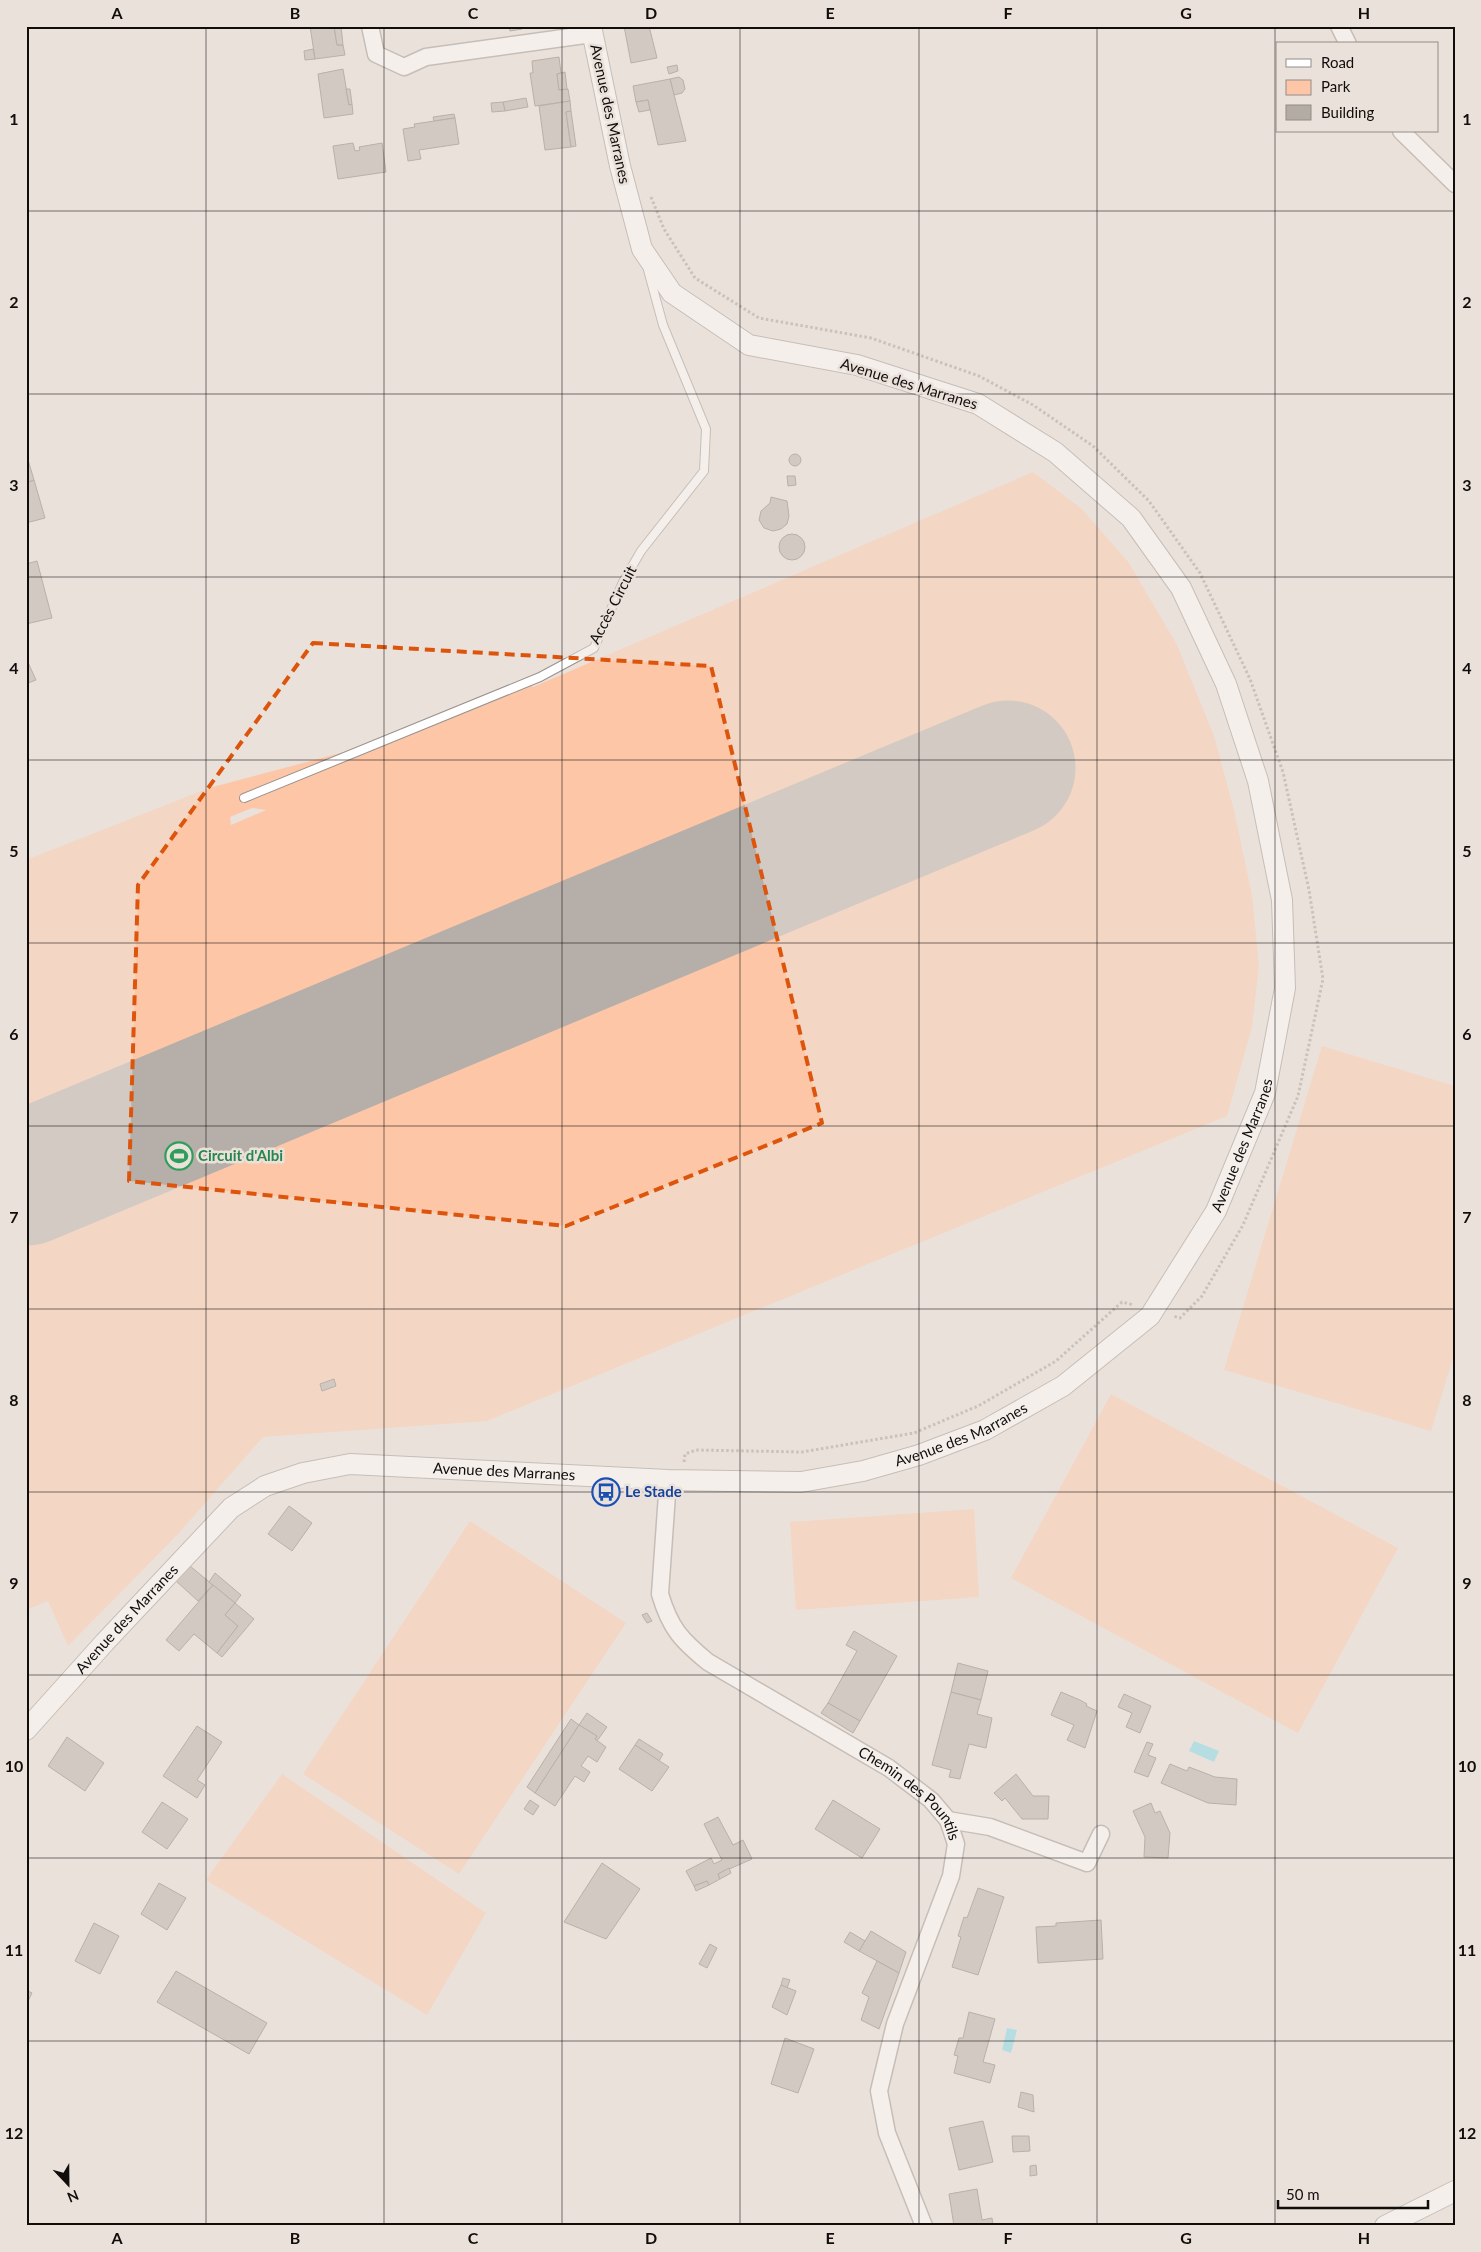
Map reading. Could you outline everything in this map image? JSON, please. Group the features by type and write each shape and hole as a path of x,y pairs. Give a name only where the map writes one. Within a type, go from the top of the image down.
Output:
{"street":[{"path":"370,26 376,54 404,67 426,57 592,30"},
{"path":"1339,26 1347,42"},
{"name":"Avenue des Marranes","path":"26,1730 105,1642 231,1508 265,1486 303,1473 350,1464 675,1480 800,1482 863,1471 920,1454 985,1430 1064,1386 1150,1316 1216,1211 1265,1093 1285,988 1282,900 1258,781 1226,684 1181,588 1131,518 1055,452 978,404 857,365 749,345 672,293 642,249 620,166 592,30"},
{"path":"1402,132 1455,184"},
{"name":"Chemin des Pountils","path":"675,1480 669,1536 665,1611 682,1641 708,1662 889,1768 932,1800 948,1820 956,1844 951,1876 895,2024 879,2092 887,2133 924,2226"},
{"path":"948,1820 990,1827 1087,1863 1101,1834"},
{"path":"1385,2226 1455,2190"}],"lane":[{"name":"Accès Circuit","path":"244,798 540,677 594,648 623,582 641,551 704,472 706,429 663,325 642,249"}],"path":[{"path":"650,195 664,229 695,278 759,318 871,338 978,376 1033,405 1093,446 1150,501 1200,573 1250,679 1282,772 1309,890 1323,979 1298,1096 1243,1224 1202,1296 1180,1318 1122,1302 1056,1361 978,1406 914,1433 802,1452 696,1450 685,1454 675,1480"}],"highlighted area":[{"path":"313,643 711,666 822,1123 566,1226 129,1181 138,885"}],"green space":[{"path":"1033,472 1082,509 1129,563 1177,645 1214,736 1234,810 1252,895 1259,965 1252,1027 1227,1116 487,1421 263,1437 179,1533 68,1646 48,1601 26,1610 26,860 209,788 348,751 528,677 533,687","holes":["990,726 1026,814 325,1103 289,1019","252,808 266,810 231,825 230,817"]},
{"path":"1322,1046 1455,1086 1455,1351 1431,1431 1224,1370"},
{"path":"1111,1394 1398,1548 1298,1733 1011,1578"},
{"path":"974,1509 979,1597 796,1610 790,1522"},
{"path":"470,1521 626,1623 459,1874 303,1774"},
{"path":"282,1774 486,1913 427,2015 206,1880"}],"water":[{"path":"1194,1741 1219,1751 1214,1762 1189,1751"},
{"path":"1007,2028 1017,2030 1011,2053 1002,2050"}],"building":[{"path":"310,26 334,26 337,45 343,45 345,55 315,59"},
{"path":"334,26 341,26 343,45 337,45"},
{"path":"509,26 522,26 522,29 510,31"},
{"path":"624,26 649,26 657,58 631,63"},
{"path":"313,49 315,59 305,60 304,51"},
{"path":"559,57 561,73 557,74 559,90 568,89 570,101 535,106 530,73 533,73 532,61"},
{"path":"677,65 678,71 669,74 667,67"},
{"path":"343,69 349,105 352,104 353,114 324,118 318,74"},
{"path":"565,72 567,89 559,90 557,74"},
{"path":"679,77 683,80 685,89 682,93 674,95 670,79"},
{"path":"670,79 686,141 658,145 648,100 636,102 633,86"},
{"path":"346,89 350,89 352,104 349,105"},
{"path":"526,98 528,107 505,111 503,102"},
{"path":"648,100 650,110 639,112 636,102"},
{"path":"570,101 571,111 566,112 571,147 545,150 539,106"},
{"path":"503,102 505,111 492,112 491,103"},
{"path":"571,111 576,146 571,147 566,112"},
{"path":"454,114 455,118 434,121 433,117"},
{"path":"455,118 459,144 419,150 421,159 408,161 403,129 415,127 414,124"},
{"path":"353,143 355,151 360,150 359,147 382,143 386,172 338,179 333,146"},
{"path":"26,453 34,480 26,483"},
{"path":"793,454 797,454 801,460 797,466 793,466 789,462 789,458"},
{"path":"787,476 795,476 796,485 788,486"},
{"path":"34,480 45,518 26,523 26,483"},
{"path":"771,497 787,501 789,516 787,524 781,529 773,531 764,528 759,520 761,511 770,503"},
{"path":"792,534 801,538 805,547 801,556 792,560 783,556 779,547 783,538"},
{"path":"37,561 52,618 26,624 26,564"},
{"path":"26,658 36,680 28,683 26,679"},
{"path":"334,1379 336,1386 322,1391 320,1384"},
{"path":"289,1506 312,1523 292,1551 268,1534"},
{"path":"190,1566 213,1585 198,1601 176,1581"},
{"path":"215,1573 241,1595 235,1603 209,1582"},
{"path":"213,1585 235,1603 225,1615 238,1626 217,1653 194,1634 179,1651 166,1640"},
{"path":"235,1603 254,1619 222,1657 217,1653 238,1626 225,1615"},
{"path":"647,1613 652,1621 647,1623 642,1615"},
{"path":"854,1631 897,1656 860,1721 828,1703 857,1651 846,1645"},
{"path":"958,1663 988,1671 981,1700 951,1692"},
{"path":"951,1692 981,1700 977,1714 992,1718 986,1748 969,1744 960,1779 949,1777 951,1770 932,1765"},
{"path":"1061,1692 1080,1700 1087,1704 1086,1706 1097,1711 1085,1748 1067,1740 1074,1725 1051,1715"},
{"path":"1124,1694 1151,1706 1140,1733 1126,1727 1132,1713 1118,1707"},
{"path":"828,1703 860,1721 853,1733 821,1713"},
{"path":"587,1713 607,1727 597,1741 595,1739 597,1736 579,1725"},
{"path":"571,1719 579,1725 535,1793 527,1787"},
{"path":"579,1725 597,1736 595,1739 606,1747 597,1762 588,1756 581,1766 590,1772 584,1782 575,1776 555,1806 535,1793"},
{"path":"197,1726 222,1742 197,1780 205,1785 197,1798 163,1776"},
{"path":"67,1737 104,1763 85,1791 48,1766"},
{"path":"639,1739 663,1754 659,1761 635,1745"},
{"path":"1147,1742 1153,1744 1148,1755 1156,1758 1148,1777 1134,1772"},
{"path":"635,1745 669,1767 652,1791 619,1769"},
{"path":"1170,1764 1187,1771 1189,1767 1215,1777 1237,1779 1236,1805 1208,1803 1161,1783"},
{"path":"1016,1774 1033,1796 1049,1796 1048,1819 1022,1819 1005,1798 1002,1801 994,1793"},
{"path":"530,1800 539,1806 533,1815 524,1809"},
{"path":"833,1800 880,1829 862,1858 815,1829"},
{"path":"162,1802 188,1819 167,1849 142,1832"},
{"path":"1151,1803 1155,1813 1160,1811 1170,1833 1168,1858 1144,1857 1145,1837 1133,1811"},
{"path":"718,1817 733,1845 743,1840 752,1859 718,1874 720,1879 709,1885 707,1881 694,1886 686,1871 711,1858 714,1864 722,1860 704,1824"},
{"path":"602,1863 640,1889 606,1939 564,1922"},
{"path":"729,1868 731,1873 720,1879 718,1874"},
{"path":"707,1881 709,1885 696,1891 694,1886"},
{"path":"159,1883 186,1898 167,1930 141,1914"},
{"path":"978,1888 1004,1897 978,1975 952,1967 961,1937 958,1936 964,1917 967,1918"},
{"path":"1101,1920 1103,1959 1038,1963 1036,1927 1056,1926 1056,1923"},
{"path":"94,1923 119,1936 100,1974 75,1961"},
{"path":"871,1931 906,1952 899,1973 859,1951"},
{"path":"850,1932 865,1941 859,1951 844,1942"},
{"path":"710,1944 717,1948 707,1968 699,1964"},
{"path":"877,1961 899,1973 879,2029 861,2020 869,1997 862,1993"},
{"path":"176,1971 267,2023 249,2054 157,2002"},
{"path":"783,1978 790,1980 787,1988 781,1985"},
{"path":"781,1985 796,1991 787,2015 772,2007"},
{"path":"26,1990 32,1993 26,2005"},
{"path":"969,2012 995,2019 983,2062 995,2065 990,2083 954,2073 958,2056 954,2055 959,2038 963,2038"},
{"path":"785,2038 814,2049 798,2093 771,2084"},
{"path":"1021,2092 1033,2095 1034,2112 1018,2107"},
{"path":"983,2121 993,2162 959,2170 949,2128"},
{"path":"1012,2136 1029,2136 1030,2151 1013,2152"},
{"path":"1036,2165 1037,2175 1030,2176 1030,2166"},
{"path":"977,2189 982,2220 992,2218 993,2226 954,2226 949,2194"}],"runway":[{"path":"26,1178 1008,768"}],"place":[{"name":"Circuit d'Albi","path":"179,1156"},
{"name":"Le Stade","path":"606,1492"}]}
